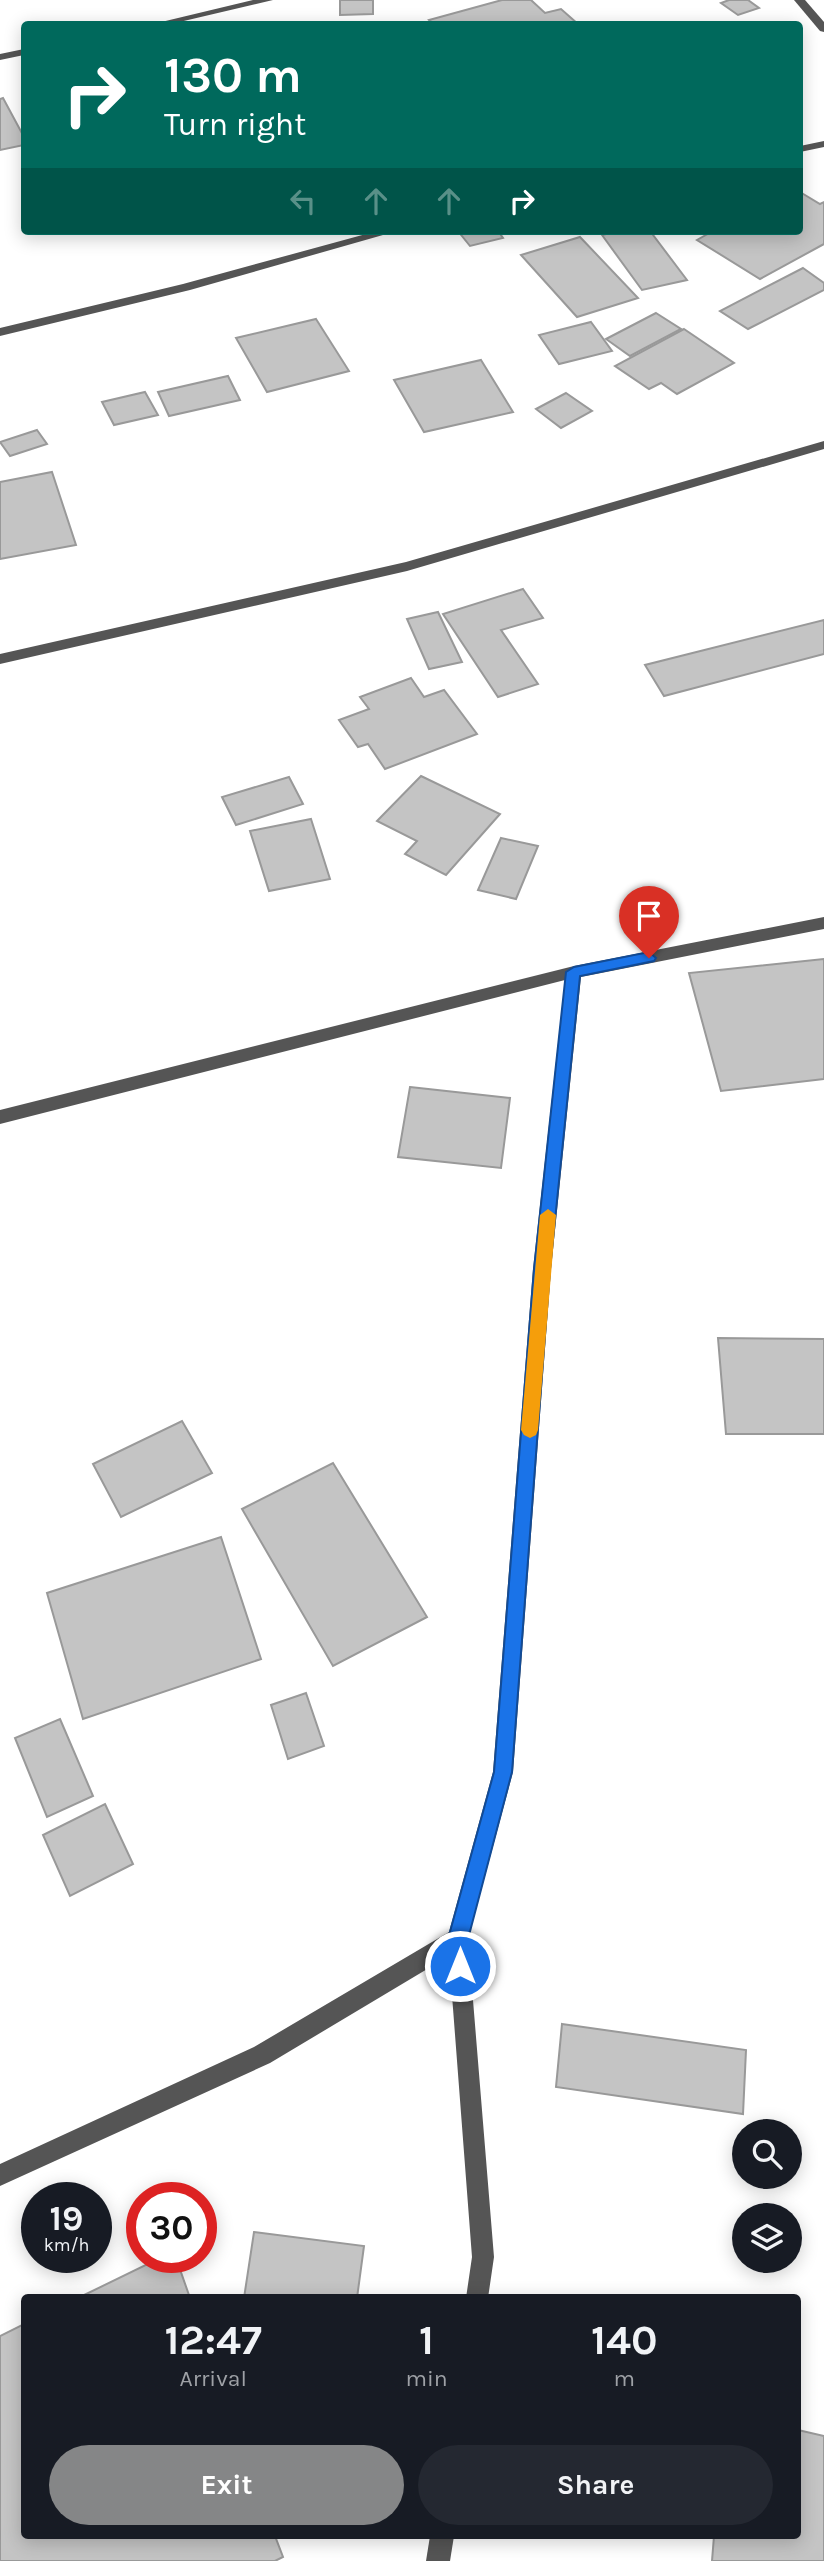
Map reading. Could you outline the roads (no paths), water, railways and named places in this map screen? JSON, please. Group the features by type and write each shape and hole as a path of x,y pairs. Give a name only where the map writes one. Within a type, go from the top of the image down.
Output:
{"street":[{"path":"172,21 268,0"},
{"path":"799,0 824,29"},
{"path":"0,57 21,53"},
{"path":"803,148 824,144"},
{"path":"0,332 186,287 376,235"},
{"path":"0,659 407,566 824,445"},
{"path":"0,1116 574,972 824,923"},
{"path":"478,2294 483,2257 458,1939 503,1772 542,1269 574,972"},
{"path":"0,2175 262,2055 458,1939"},
{"path":"439,2561 442,2539"}]}
